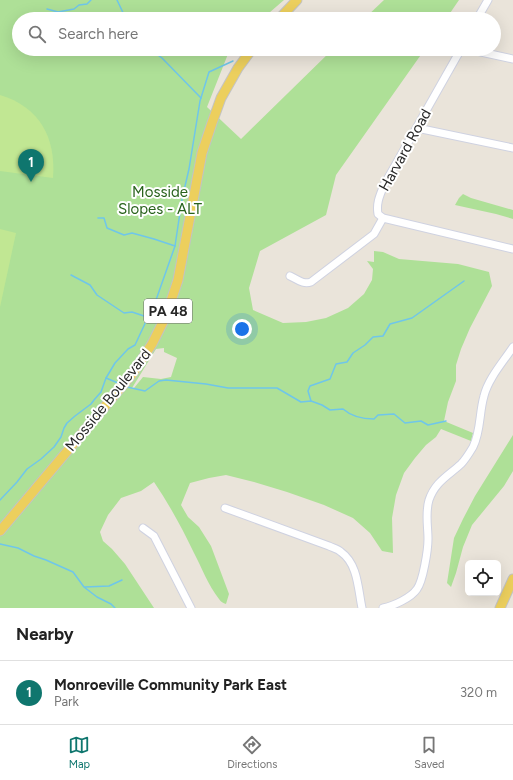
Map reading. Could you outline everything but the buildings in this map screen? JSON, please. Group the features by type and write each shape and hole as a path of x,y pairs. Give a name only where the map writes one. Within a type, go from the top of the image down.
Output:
{"main road":[{"path":"286,12 297,0"},
{"name":"Mosside Boulevard","path":"0,531 133,373 152,344 165,318 178,280 202,153 221,98 238,68 247,56"},
{"path":"500,608 513,579"}],"street":[{"path":"482,12 488,0"},
{"name":"Harvard Road","path":"383,218 378,214 377,206 378,199 384,185 457,56"},
{"path":"496,56 513,60"},
{"path":"417,128 513,148"},
{"path":"290,276 303,283 316,280 374,234 383,218 513,249"},
{"path":"383,608 394,607 414,593 418,588 428,541 427,512 430,500 436,486 462,463 473,446 478,430 484,396 489,382 513,347"},
{"path":"224,508 340,551 349,560 355,572 362,608"},
{"path":"143,528 154,536 191,608"}],"green space":[{"name":"Mosside Slopes - ALT","path":"0,0 284,0 270,12 12,12 12,56 227,56 207,107 241,139 326,56 420,56 336,175 326,215 260,251 249,288 253,310 283,323 306,322 326,318 348,308 364,294 372,280 373,269 367,261 374,262 374,251 383,252 399,259 458,264 489,272 492,286 461,349 456,365 456,381 448,402 444,421 473,433 471,441 441,429 436,437 426,445 404,473 396,495 392,518 393,553 382,551 370,533 353,518 324,505 287,492 226,475 190,483 181,505 188,517 199,527 211,546 229,594 226,604 223,603 215,594 180,525 154,482 141,491 121,498 108,515 100,532 103,541 125,564 154,608 0,608","holes":["164,348 164,352 177,358 171,377 161,379 143,377 134,388 132,388 156,349"]},
{"path":"384,0 459,0 451,12 371,12"},
{"path":"0,95 14,100 26,107 43,126 52,150 53,178 0,171"},
{"path":"463,194 471,198 513,210 513,219 455,205"},
{"path":"0,229 16,233 0,307"},
{"path":"513,435 513,471 504,486 472,525 463,547 451,587 447,583 454,538 475,496"}],"waterway":[{"path":"47,9 58,12 74,9 79,5 87,4 91,0"},
{"path":"117,0 123,12"},
{"path":"159,56 201,98"},
{"path":"0,500 27,469 54,447 61,437 67,423 91,404 101,392 106,378 115,363 128,349 135,345 156,300 175,246 200,101 209,72 233,61"},
{"path":"98,218 104,218 107,228 124,235 132,233 175,246"},
{"path":"71,275 90,285 97,295 124,313 132,312 147,317"},
{"path":"311,401 308,391 310,386 330,379 336,364 347,362 353,353 365,345 373,337 383,336 390,324 412,318 464,281"},
{"path":"106,378 118,383"},
{"path":"127,387 145,391 159,381 166,380 228,388 277,388 301,402 311,401 330,410 343,409 350,414 361,418 374,419 378,415 394,414 405,423 421,421 428,425 446,421"},
{"path":"0,544 18,548 73,572 84,587 115,608"},
{"path":"85,587 109,586 122,580"}],"place":[{"name":"Monroeville Community Park East","path":"31,182"}]}
